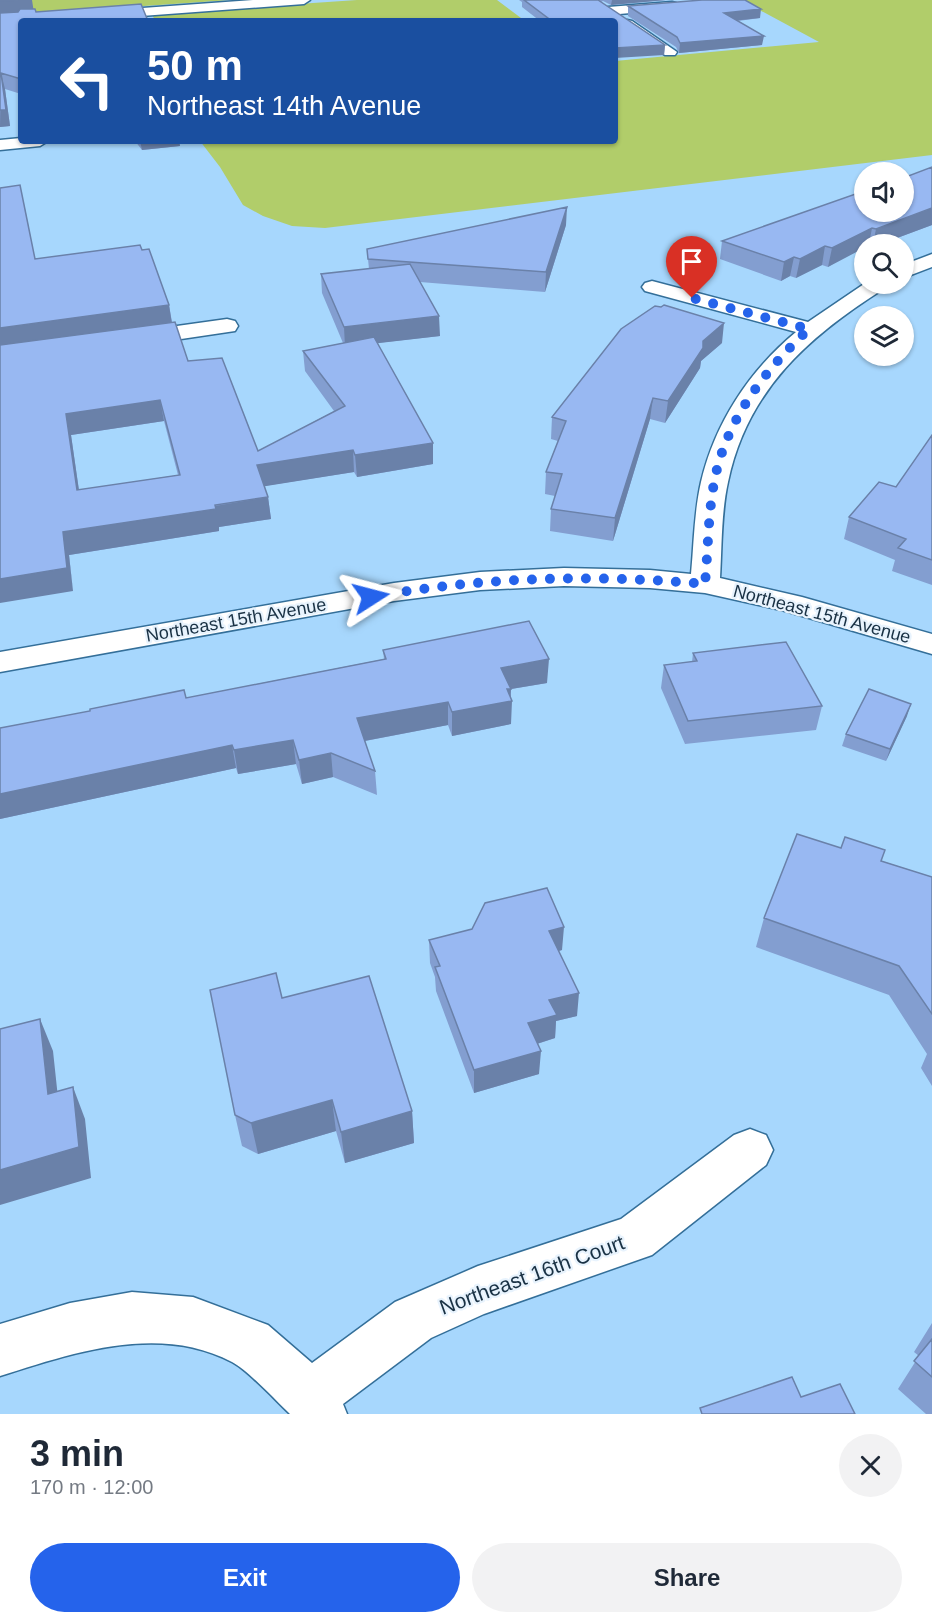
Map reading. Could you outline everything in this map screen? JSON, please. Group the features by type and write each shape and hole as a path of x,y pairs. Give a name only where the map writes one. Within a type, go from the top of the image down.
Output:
{"street":[{"path":"89,16 304,0"},
{"path":"617,18 603,9 689,4"},
{"path":"618,19 670,52"},
{"path":"0,145 18,143"},
{"path":"914,267 932,260"},
{"path":"652,287 809,329"},
{"path":"705,584 714,483 724,448 742,410 760,382 786,351 809,329 842,304 860,294"},
{"path":"114,342 227,326"},
{"name":"Northeast 15th Avenue","path":"0,662 382,594 480,581 564,577 650,579 705,584 791,603 932,644"},
{"name":"Northeast 16th Court","path":"315,1405 412,1320 477,1291 635,1238 750,1149"},
{"path":"0,1350 70,1328 132,1317 193,1322 250,1343 315,1405"}],"green space":[{"path":"0,0 231,0 0,16"},
{"path":"357,0 497,0 521,18 154,18 152,14"},
{"path":"741,0 932,0 932,155 854,162 854,164 325,228 292,226 263,216 243,205 220,167 202,144 618,144 618,61 819,42"}],"building":[{"path":"524,0 598,0 665,45 618,48 618,18 548,18"},
{"path":"702,0 745,0 761,9 724,13 764,36 680,43 677,37 628,6"},
{"path":"141,4 147,18 18,18 18,78 1,73 6,110 0,110 0,13 18,12 20,9 35,9 36,12"},
{"path":"932,167 932,208 914,215 914,174"},
{"path":"20,185 35,259 140,245 142,250 149,249 169,305 0,328 0,188"},
{"path":"854,195 854,222 895,222 854,234 854,237 832,248 825,246 800,259 794,257 784,262 722,241"},
{"path":"567,207 546,272 368,259 367,249"},
{"path":"410,264 439,316 344,327 321,274"},
{"path":"664,305 724,323 703,341 703,348 668,401 653,398 615,518 551,509 562,474 546,472 566,421 552,417 621,329 655,306"},
{"path":"175,322 188,361 222,358 258,451 345,406 303,351 374,337 433,443 355,455 353,450 257,465 268,497 215,505 216,509 63,532 67,568 0,579 0,345","holes":["160,400 180,475 77,490 66,414"]},
{"path":"932,435 932,560 898,548 906,539 849,517 879,482 896,487"},
{"path":"529,621 549,659 501,668 511,689 507,689 512,701 452,712 448,702 357,718 375,771 331,753 299,760 293,740 234,750 232,745 0,794 0,728 184,690 186,698 386,659 383,650"},
{"path":"786,642 822,706 688,721 664,665 697,661 693,653"},
{"path":"869,689 911,704 890,749 846,734"},
{"path":"797,834 841,848 845,837 885,850 881,861 932,877 932,1014 899,966 764,918"},
{"path":"547,888 564,927 549,931 579,993 549,1000 557,1015 528,1023 541,1051 474,1070 435,967 440,966 429,940 472,929 485,903"},
{"path":"276,973 282,998 369,976 412,1111 341,1132 332,1100 251,1123 235,1115 210,990"},
{"path":"40,1019 48,1094 73,1087 79,1147 0,1170 0,1029"},
{"path":"932,1339 932,1377 914,1361"},
{"path":"792,1377 801,1397 840,1384 855,1414 702,1414 700,1408"}],"route":[{"path":"371,597 480,581 564,577 650,579 705,584 714,483 724,448 742,410 760,382 786,351 809,329 692,298"}]}
